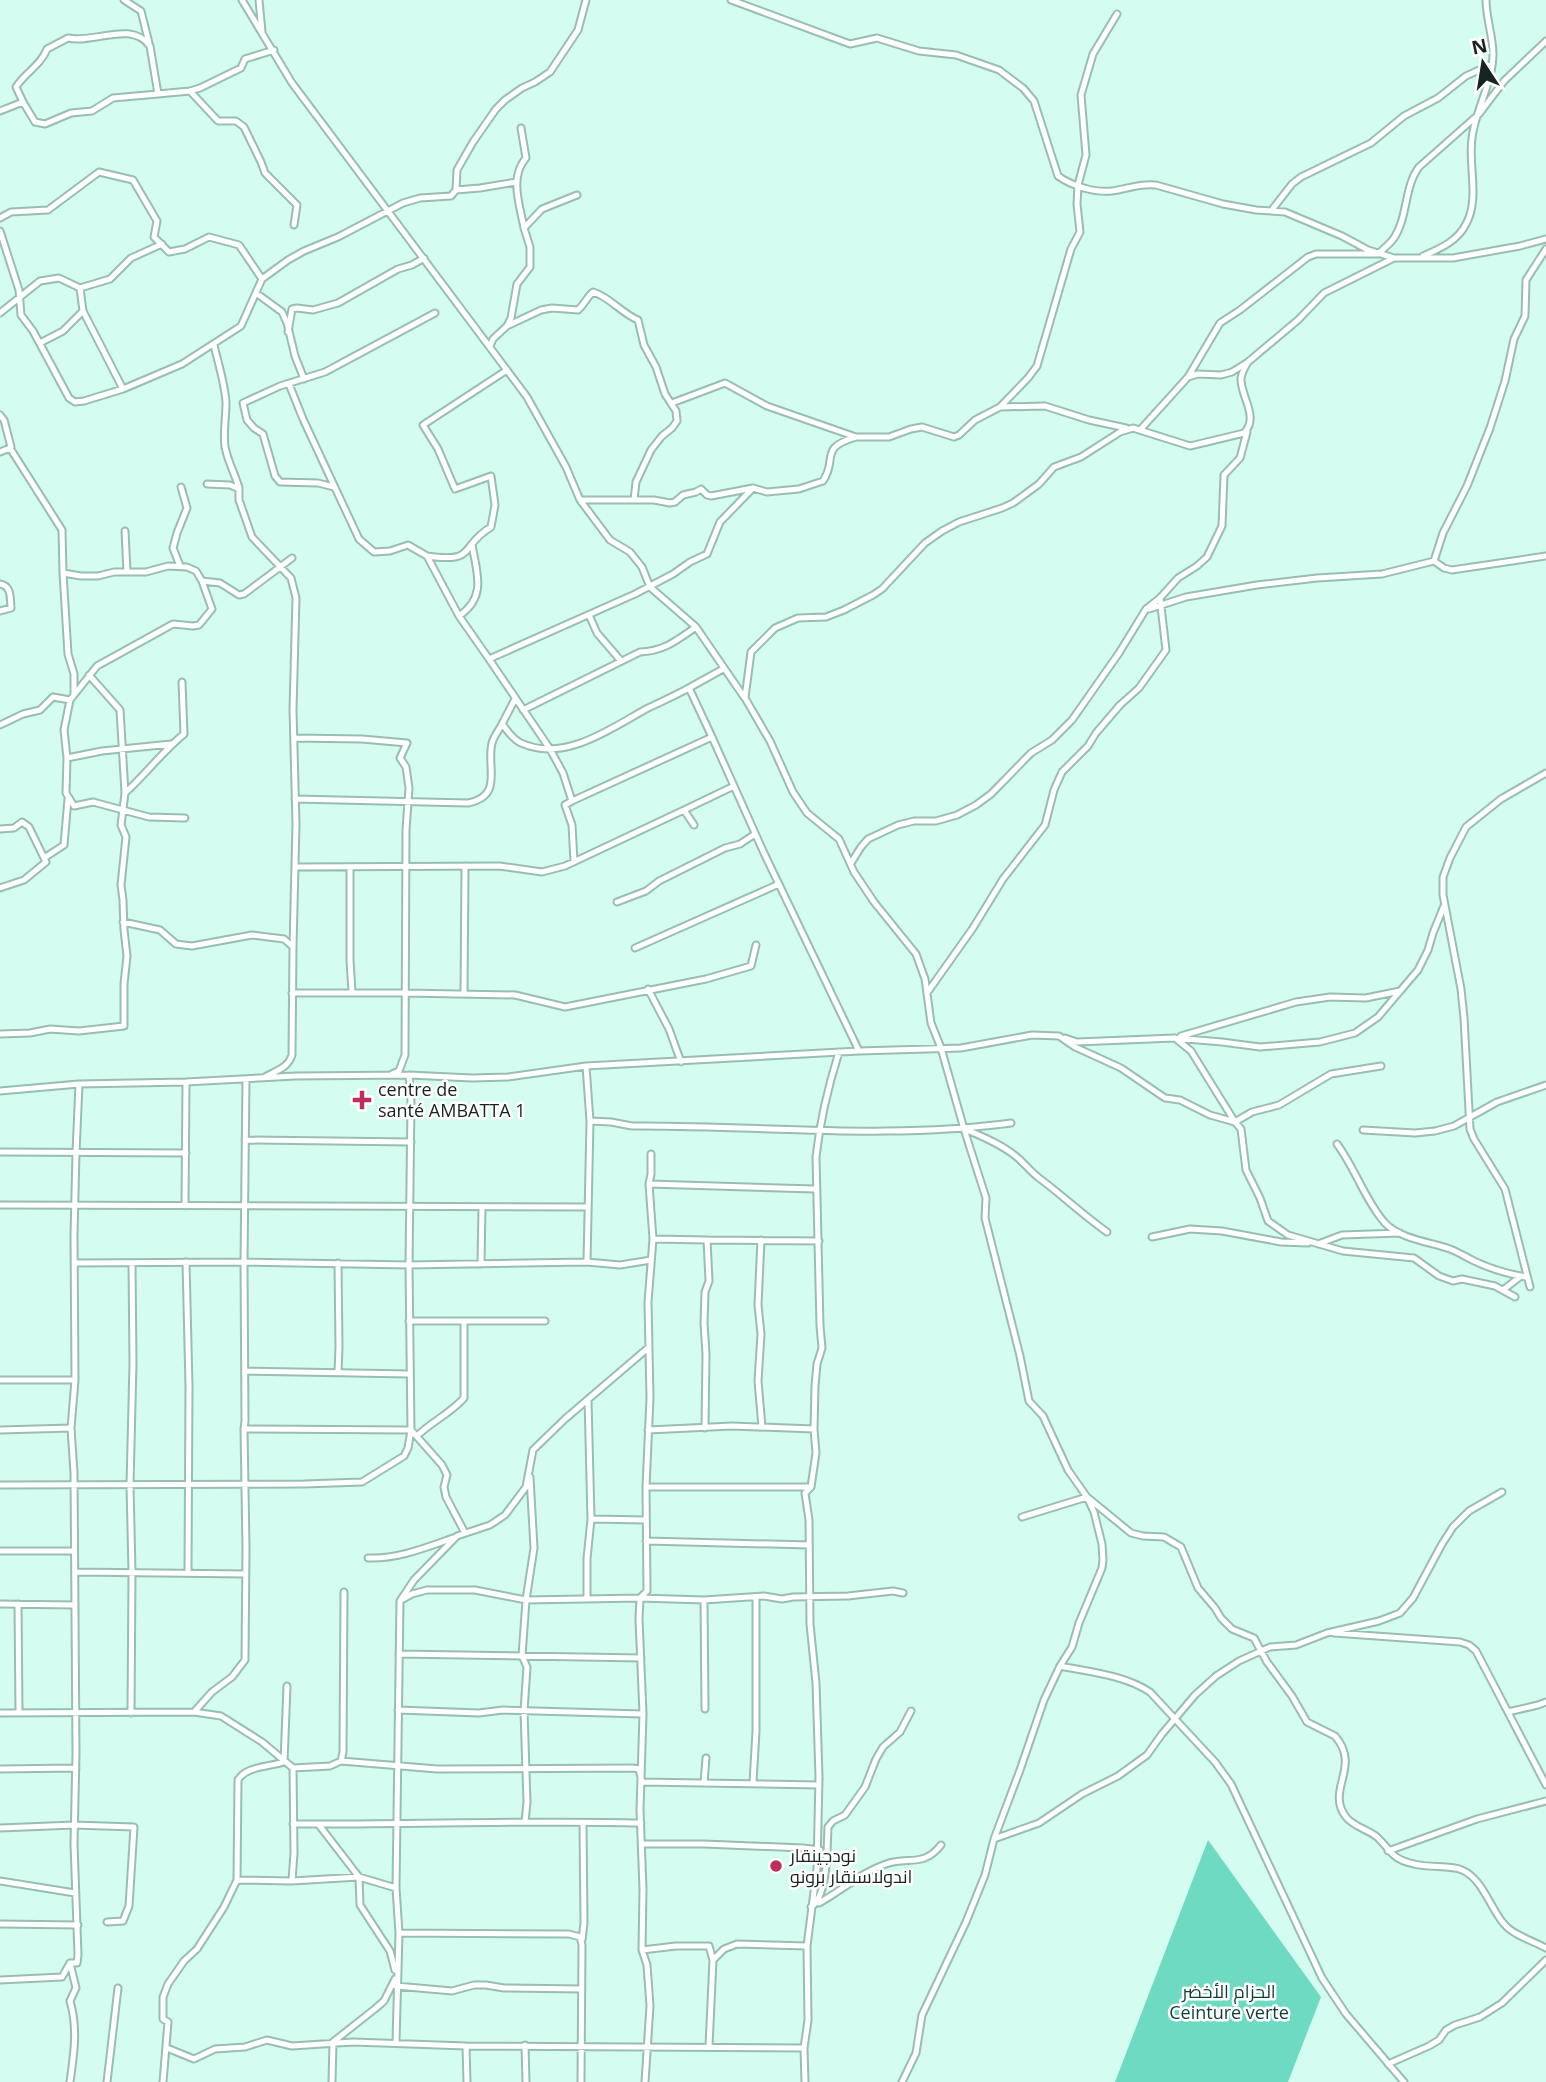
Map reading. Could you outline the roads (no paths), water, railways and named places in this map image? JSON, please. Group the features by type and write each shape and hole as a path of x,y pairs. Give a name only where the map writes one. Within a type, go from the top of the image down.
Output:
{"street":[{"path":"124,0 141,11 158,94"},
{"path":"242,0 292,83 527,397 566,467 580,500 610,540 630,552 642,567 650,587 696,627 745,698 807,814 839,839 854,872 874,902 916,954 925,979 931,1023 986,1198 985,1218 1029,1401 1043,1416 1068,1470 1094,1511 1102,1544 1102,1568 1072,1647 1044,1700 993,1839 985,1875 922,2015 916,2053 902,2082"},
{"path":"259,0 262,33"},
{"path":"0,231 11,262 21,315 40,343 69,398 75,402 84,401 123,389 182,364 241,326 262,279 304,251 338,237 387,209 420,198 451,196 456,190 457,170 473,142 505,100 550,72 578,30 586,0"},
{"path":"731,0 850,44 877,38 919,51 956,55 999,71 1030,93 1055,171 1063,180 1098,191 1156,185 1223,204 1289,213 1378,254 1394,258 1453,258 1546,239"},
{"path":"1420,257 1443,247 1457,236 1466,225 1471,212 1472,135 1492,64 1486,0"},
{"path":"672,403 725,383 767,406 856,437 890,438 922,427 954,437 975,420 1000,407 1034,372 1040,360 1071,249 1080,232 1078,185 1086,155 1081,96 1093,54 1117,14"},
{"path":"150,46 146,40 132,34 117,33 77,40 68,38 47,50 44,57 22,77 16,87 35,122 45,124 71,113 92,111 113,98 201,88 241,68 246,59 274,50"},
{"path":"1140,430 1188,377 1220,323 1308,257 1316,254 1378,254 1395,237 1413,177 1419,167 1479,114 1504,81 1546,41"},
{"path":"1271,211 1283,194 1301,177 1371,143 1404,116 1438,98 1466,76 1492,64"},
{"path":"190,91 218,121 236,121 244,127 265,173 297,205 294,226"},
{"path":"0,111 23,102"},
{"path":"490,346 507,326 517,284 530,267 530,247 516,182 526,158 521,128"},
{"path":"0,218 11,212 48,211 99,172 133,180 157,221 154,237 169,252 185,249 209,237 239,245 262,279"},
{"path":"456,190 516,182"},
{"path":"524,228 542,209 577,195"},
{"path":"0,313 40,281 60,278 80,288 110,279 131,258 162,244"},
{"path":"1434,561 1443,533 1467,486 1490,428 1505,381 1514,339 1525,316 1526,281 1546,249"},
{"path":"288,332 292,309 313,310 338,303 398,269 424,258"},
{"path":"1188,377 1232,372 1298,320 1324,293 1394,258"},
{"path":"80,288 83,311 123,389"},
{"path":"507,326 541,310 578,310 593,292 603,295 627,315 638,320 644,345 665,394 676,411 677,421 651,450 636,482 635,500"},
{"path":"256,293 282,312 304,379"},
{"path":"40,343 63,331 83,311"},
{"path":"334,487 317,483 280,482 275,476 263,434 247,420 243,403 342,363 435,313"},
{"path":"214,345 226,402 225,445 228,460 236,475 239,500 252,537 291,578 296,598 292,1055 290,1063 264,1078"},
{"path":"851,863 869,839 898,825 957,816 992,794 1031,753 1052,740 1072,720 1146,610 1178,578 1207,557 1223,518 1224,475 1240,457 1248,431 1250,416 1241,376 1248,362"},
{"path":"289,384 357,537 374,552 390,551 408,545 427,556 452,558 466,554 483,532 491,527 495,505 491,476 455,489 438,449 424,425 507,370"},
{"path":"1000,407 1045,406 1089,420 1140,430 1190,446 1242,435 1248,431"},
{"path":"0,415 4,420 10,448 62,530 68,654 74,674 72,698 64,730 67,758 66,793 74,806 93,802 149,817 185,818"},
{"path":"745,698 751,652 775,628 798,618 826,617 873,595 882,589 925,543 942,531 959,522 1013,503 1039,484 1054,467 1077,459 1128,429"},
{"path":"580,500 654,500 670,503 701,489 711,496 753,488 767,492 799,489 820,483 826,476 831,452 843,441 856,437"},
{"path":"0,452 10,448"},
{"path":"207,484 230,485 239,489"},
{"path":"180,566 173,548 187,508 181,486"},
{"path":"489,659 650,587 707,554 720,522 753,488"},
{"path":"125,531 127,572"},
{"path":"459,616 473,603 478,592 472,545"},
{"path":"427,556 459,616 550,749 563,773 572,801"},
{"path":"1146,610 1186,597 1256,585 1382,574 1434,561 1452,570 1546,556"},
{"path":"202,581 220,583 239,595 244,594 292,558"},
{"path":"63,573 98,576 180,566 196,571 212,609 199,625 173,624 97,666 72,698"},
{"path":"0,584 5,585 9,591 11,608 0,611"},
{"path":"927,993 973,928 1003,879 1045,825 1054,790 1062,772 1088,746 1120,705 1139,688 1163,656 1166,650 1160,598"},
{"path":"589,615 597,633 621,661"},
{"path":"523,710 639,652 653,652 670,645 696,627"},
{"path":"502,724 520,743 550,749 585,742 723,669"},
{"path":"0,1034 124,1026 127,956 121,884 126,837 121,825 125,793 120,710 89,675"},
{"path":"125,793 141,779 159,756 184,734 182,682"},
{"path":"687,689 690,690 755,834 859,1051"},
{"path":"0,725 23,714 40,710 53,697 72,698"},
{"path":"295,799 477,802 491,786 491,745 515,699"},
{"path":"574,862 572,825 565,806 712,737"},
{"path":"294,738 407,743 400,758 406,767 409,788 405,1055 400,1071 386,1075"},
{"path":"67,758 102,751 173,744"},
{"path":"1530,1287 1523,1277 1519,1242 1505,1189 1470,1129 1461,989 1444,905 1443,877 1466,827 1502,799 1546,773"},
{"path":"295,867 500,866 542,872 574,862 734,786"},
{"path":"44,858 64,845 68,797"},
{"path":"684,810 694,825"},
{"path":"0,829 14,828 22,822 29,827 46,862 24,880 0,888"},
{"path":"617,902 646,891 659,881 725,848 740,844 755,834"},
{"path":"464,994 466,866"},
{"path":"350,867 352,992"},
{"path":"635,948 779,884"},
{"path":"0,1091 79,1084 295,1076 508,1077 586,1066 961,1048 1032,1035 1059,1036 1077,1042 1174,1038 1260,1047 1290,1046 1355,1034 1378,1017 1418,970 1444,905"},
{"path":"123,922 160,930 176,944 192,946 253,935 284,939 293,947"},
{"path":"292,993 515,996 565,1007 706,979 751,966 756,945"},
{"path":"648,989 681,1062"},
{"path":"1174,1038 1296,1002 1330,997 1366,998 1401,991"},
{"path":"1059,1036 1075,1047 1121,1068 1166,1098 1180,1100 1210,1115 1235,1122 1252,1112 1279,1105 1331,1074 1381,1066"},
{"path":"1174,1038 1191,1051 1241,1129 1246,1170 1268,1221 1288,1235 1343,1251 1414,1258 1439,1276 1453,1282 1462,1279 1495,1286 1515,1297"},
{"path":"805,2082 807,1946 817,1868 819,1785 816,1683 810,1631 809,1520 806,1493 811,1487 816,1453 814,1429 817,1364 822,1348 816,1189 819,1130 839,1052"},
{"path":"586,1066 590,1121 586,1262"},
{"path":"0,1485 362,1482 404,1456 411,1430 409,1076"},
{"path":"194,1712 212,1692 232,1677 244,1660 246,1079"},
{"path":"185,1206 186,1082"},
{"path":"70,1963 77,1963 78,1925 74,1825 75,1572 71,1428 75,1380 75,1206 79,1084"},
{"path":"1363,1130 1425,1132 1454,1126 1497,1102 1546,1085"},
{"path":"590,1121 632,1126 883,1132 964,1129 1012,1123"},
{"path":"964,1129 984,1137 1017,1157 1070,1204 1107,1232"},
{"path":"245,1140 411,1142"},
{"path":"1337,1144 1387,1225 1401,1233 1453,1250 1476,1262 1523,1277"},
{"path":"0,1152 186,1153"},
{"path":"645,2082 650,1984 642,1950 643,1714 639,1639 640,1598 646,1591 650,1381 648,1302 653,1239 649,1184 651,1154"},
{"path":"649,1184 816,1189"},
{"path":"0,1205 587,1207"},
{"path":"481,1264 482,1207"},
{"path":"1152,1237 1190,1229 1222,1231 1281,1242 1318,1244 1342,1234 1401,1233"},
{"path":"653,1239 818,1241"},
{"path":"761,1240 758,1381 762,1427"},
{"path":"705,1428 704,1323 705,1292 709,1281 707,1241"},
{"path":"75,1263 409,1265 586,1262 620,1265 651,1260"},
{"path":"186,1262 189,1386 188,1573"},
{"path":"131,1713 130,1485 134,1351 132,1263"},
{"path":"338,1263 338,1372"},
{"path":"1503,1290 1523,1277"},
{"path":"409,1321 545,1321"},
{"path":"417,1436 464,1398 464,1321"},
{"path":"368,1558 407,1553 490,1525 505,1514 526,1487 533,1450 538,1444 648,1348"},
{"path":"245,1371 410,1374"},
{"path":"0,1380 75,1380"},
{"path":"587,1598 591,1520 588,1399"},
{"path":"648,1430 762,1427 814,1429"},
{"path":"0,1430 71,1428"},
{"path":"244,1429 411,1430 442,1465 447,1475 444,1488 446,1497 466,1533"},
{"path":"525,1822 527,1769 524,1711 527,1667 522,1656 526,1600 534,1548 529,1466"},
{"path":"646,1487 811,1487"},
{"path":"993,1839 1039,1822 1082,1794 1118,1776 1147,1755 1174,1719 1216,1676 1261,1650 1296,1645 1327,1633 1379,1621 1400,1613 1413,1598 1453,1527 1469,1511 1502,1492"},
{"path":"1022,1517 1087,1497"},
{"path":"1087,1497 1131,1533 1164,1537 1181,1547 1198,1588 1221,1618 1233,1629 1254,1638 1307,1722 1335,1737 1342,1746 1345,1775 1338,1793 1342,1811 1348,1819 1376,1836 1393,1857 1414,1864 1461,1869 1473,1877 1508,1929 1546,1948"},
{"path":"591,1520 646,1520"},
{"path":"396,2042 400,1601 414,1580 457,1536"},
{"path":"646,1541 809,1545"},
{"path":"0,1551 73,1551"},
{"path":"75,1572 246,1574"},
{"path":"400,1601 427,1590 458,1589 526,1600 704,1600 764,1596 776,1599 893,1591 903,1593"},
{"path":"341,1761 344,1592"},
{"path":"753,1783 756,1731 756,1598"},
{"path":"704,1600 705,1709"},
{"path":"0,1604 74,1605"},
{"path":"18,1604 19,1713"},
{"path":"1327,1633 1460,1642 1469,1645 1476,1651 1546,1785"},
{"path":"399,1654 641,1658"},
{"path":"1060,1666 1123,1678 1139,1685 1150,1692 1215,1762 1231,1784 1322,1978 1346,2014 1404,2082"},
{"path":"284,1762 287,1686"},
{"path":"1508,1712 1546,1702"},
{"path":"398,1710 643,1714"},
{"path":"814,1906 825,1879 828,1827 845,1815 865,1787 883,1747 900,1732 911,1711"},
{"path":"0,1713 194,1712 220,1716 262,1742 292,1768 330,1766 341,1761 437,1769 633,1768 639,1769 642,1782"},
{"path":"704,1783 706,1758"},
{"path":"163,2082 168,2022 163,2019 163,1997 168,1984 197,1948 224,1907 237,1880 238,1780 242,1773 284,1762"},
{"path":"0,1769 76,1768"},
{"path":"292,1768 292,1881"},
{"path":"642,1782 819,1785"},
{"path":"1388,1851 1477,1819 1546,1801"},
{"path":"581,2082 583,1823"},
{"path":"293,1824 641,1823"},
{"path":"0,1828 74,1825 134,1827 129,1906 123,1921 107,1922"},
{"path":"319,1825 359,1877 360,1905 390,1951 397,1976 384,2001 333,2042"},
{"path":"642,1844 826,1850"},
{"path":"814,1906 880,1866 925,1859 934,1854 940,1846"},
{"path":"237,1880 292,1881 359,1877 396,1888"},
{"path":"0,1881 75,1893"},
{"path":"0,1924 78,1925"},
{"path":"399,1933 569,1934 582,1940"},
{"path":"713,1960 724,1949 737,1944 807,1946"},
{"path":"642,1950 709,1946 713,1960 709,2046"},
{"path":"1388,2064 1429,2046 1439,2040 1446,2030 1480,2017 1502,2003 1546,1960"},
{"path":"0,1980 62,1977 70,1963"},
{"path":"70,1963 76,1988 70,2000 74,2013 76,2042 70,2082"},
{"path":"396,1986 452,1991 486,1984 505,1988 582,1989"},
{"path":"107,2082 118,1988"},
{"path":"167,2048 194,2059 215,2049 245,2047 263,2040 292,2046 333,2042 396,2042 466,2046 804,2048"},
{"path":"332,2082 333,2042"},
{"path":"526,2045 526,2082"},
{"path":"466,2046 467,2082"}],"place":[{"name":"centre de santé AMBATTA 1","path":"362,1100"},
{"name":"نودجينقار اندولاسنقار برونو","path":"776,1866"}],"park label":[{"name":"الحزام الأخضر Ceinture verte","path":"1229,2002"}]}
